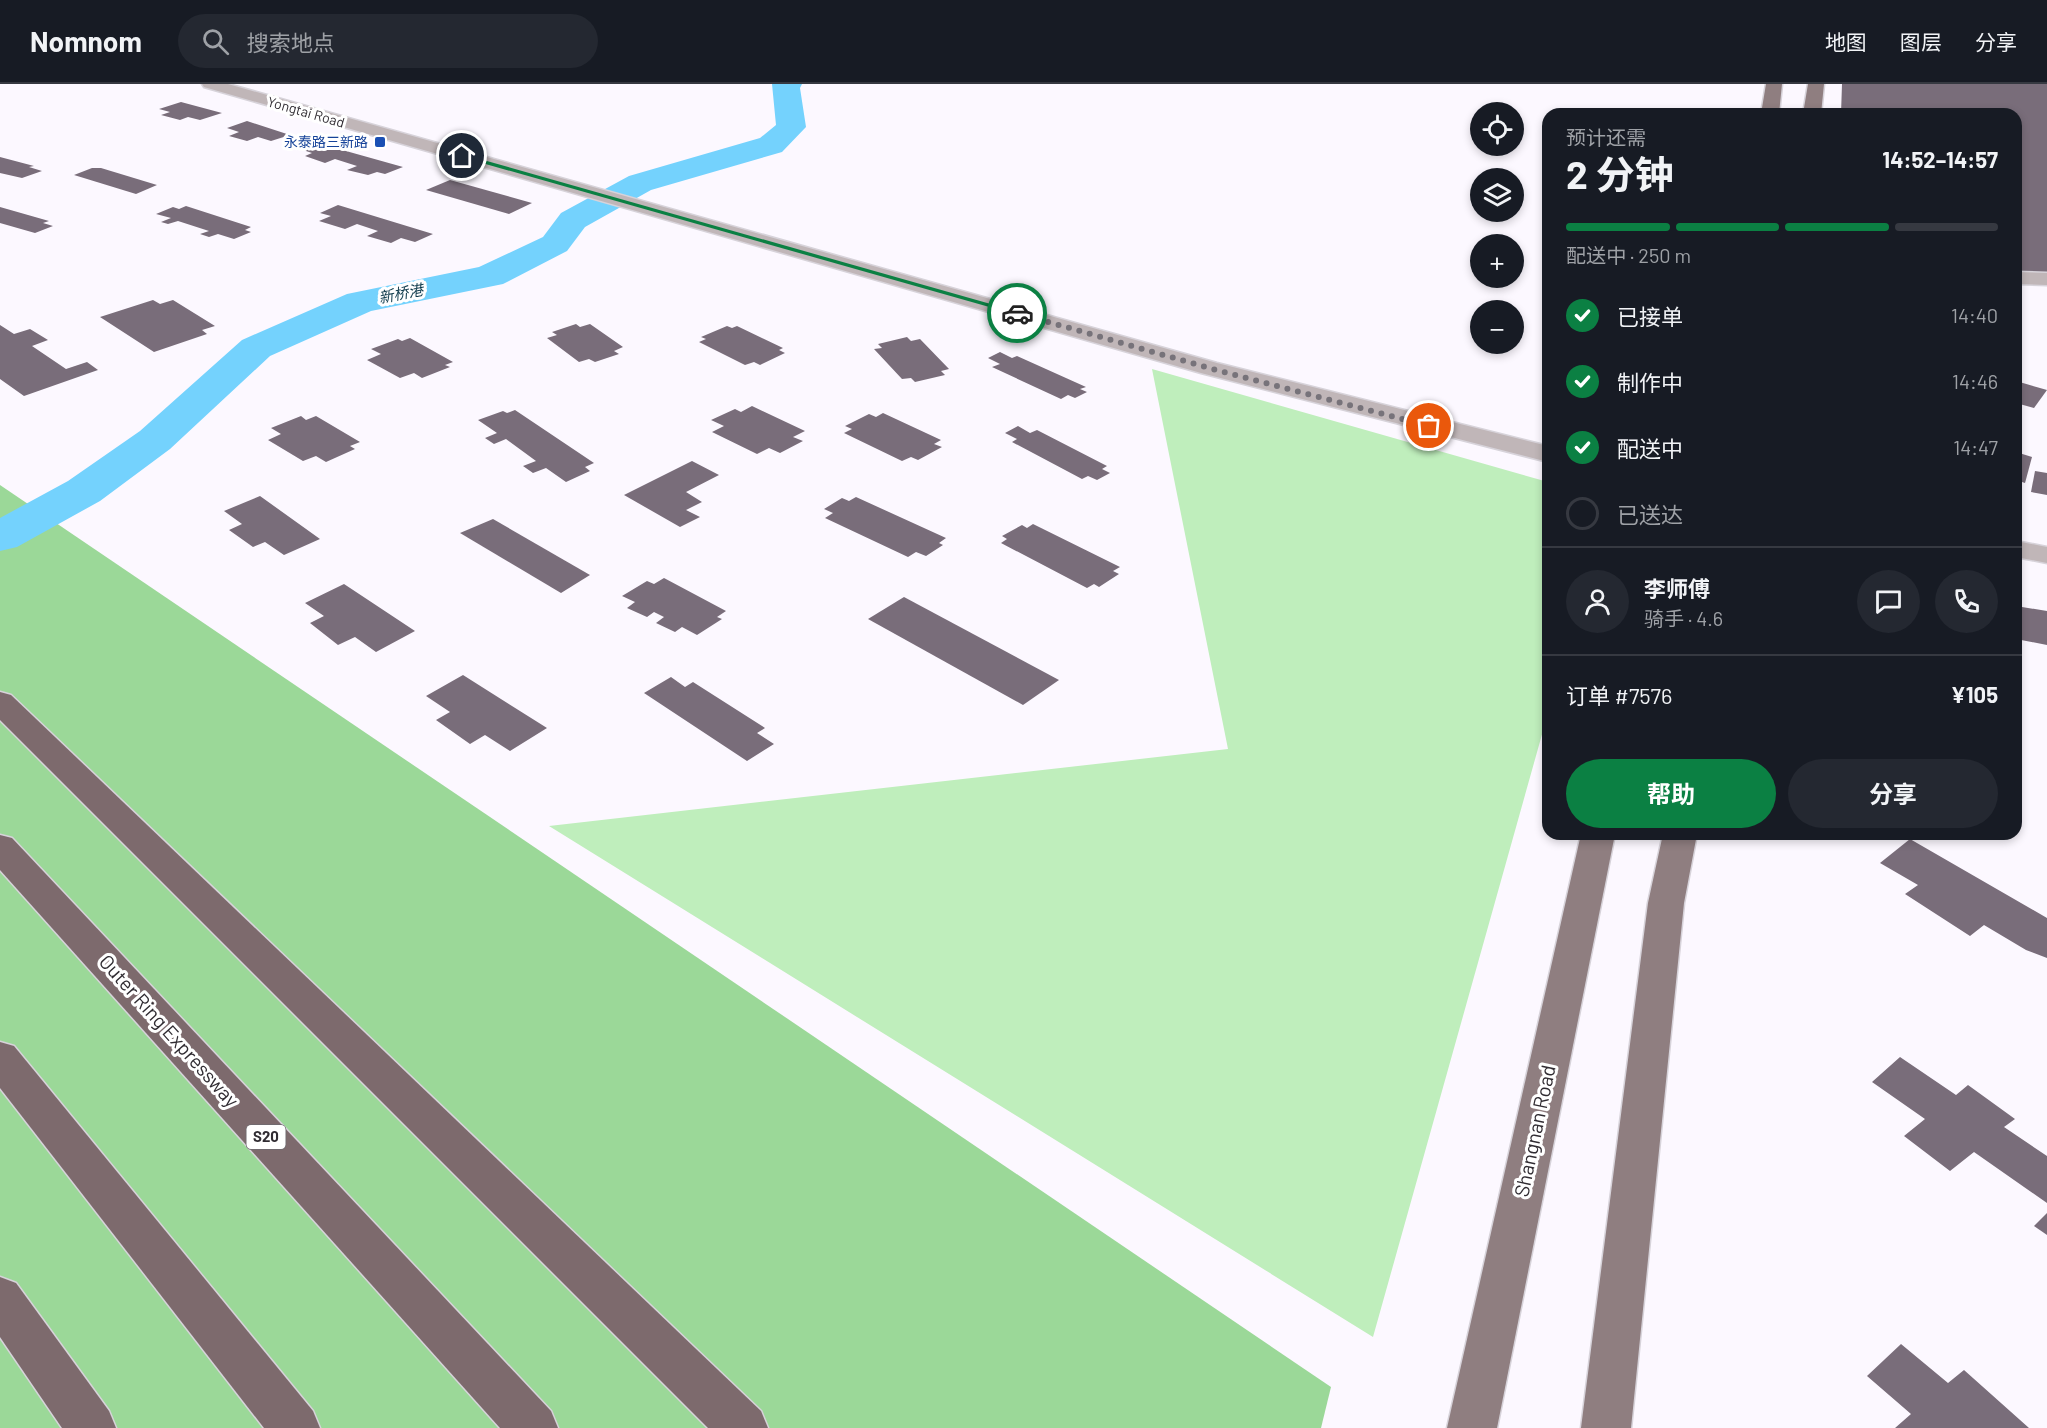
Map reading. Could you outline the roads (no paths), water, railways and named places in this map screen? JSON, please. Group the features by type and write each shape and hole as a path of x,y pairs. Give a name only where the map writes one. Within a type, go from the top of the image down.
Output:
{"highway":[{"path":"0,702 743,1428"},
{"name":"Outer Ring Expressway","path":"0,846 533,1428"},
{"path":"0,1058 295,1428"},
{"path":"0,1298 91,1428"}],"main road":[{"path":"1771,108 1774,84"},
{"path":"1813,108 1816,84"},
{"name":"Shangnan Road","path":"1472,1428 1597,840"},
{"path":"1606,1428 1666,903 1679,840"}],"street":[{"name":"Yongtai Road","path":"210,84 1209,368 1542,452"},
{"path":"2022,278 2047,279"},
{"path":"2022,550 2047,555"}],"waterway":[{"name":"新桥港","path":"0,537 84,491 155,440 256,348 360,302 490,276 555,244 573,220 640,183 771,145 791,127 785,85 788,84"}],"place":[{"name":"永泰路三新路","path":"380,142"}]}
